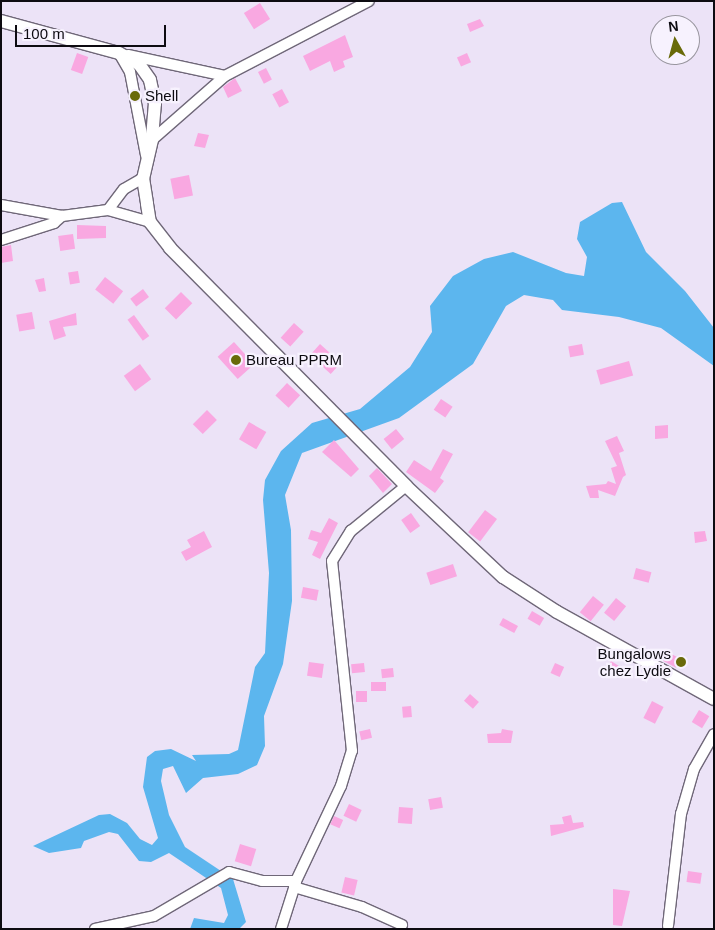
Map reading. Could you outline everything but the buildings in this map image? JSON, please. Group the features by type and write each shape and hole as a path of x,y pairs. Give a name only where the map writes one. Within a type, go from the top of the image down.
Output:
{"main road":[{"path":"1,21 119,53 139,64 150,80 155,103 152,140 146,155 143,178 150,222 170,248 329,405 406,486 504,577 557,612 714,699"}],"street":[{"path":"152,140 224,76 369,1"},
{"path":"119,53 224,76"},
{"path":"119,53 130,72 146,155"},
{"path":"108,210 124,188 143,178"},
{"path":"1,205 62,216 108,210 150,222"},
{"path":"1,240 54,222 62,216"},
{"path":"282,929 295,884 341,786 352,751 332,561 351,531 406,486"},
{"path":"668,926 681,814 694,769 714,734"},
{"path":"95,929 154,916 204,889 229,872 262,881 295,884 362,907 402,925"}],"water":[{"path":"622,202 646,252 685,291 714,328 714,366 661,328 619,317 562,310 553,300 524,295 506,306 473,364 399,418 302,453 285,495 291,530 292,601 283,664 264,716 265,746 257,765 238,774 203,778 186,793 173,766 163,769 161,781 169,815 185,847 233,879 246,922 239,929 190,929 194,918 224,923 228,915 221,888 169,853 151,862 139,861 118,834 109,832 84,841 81,848 49,853 33,846 99,815 110,814 127,823 140,839 152,845 158,838 143,787 147,757 155,751 171,749 196,761 192,755 229,754 238,750 255,667 265,653 269,573 263,500 265,480 281,451 312,423 360,409 410,367 432,332 430,306 453,276 484,259 513,252 566,273 584,276 587,257 577,239 580,222 612,203"}],"place":[{"name":"Shell","path":"135,96"},
{"name":"Bureau PPRM","path":"236,360"},
{"name":"Bungalows chez Lydie","path":"681,662"}]}
